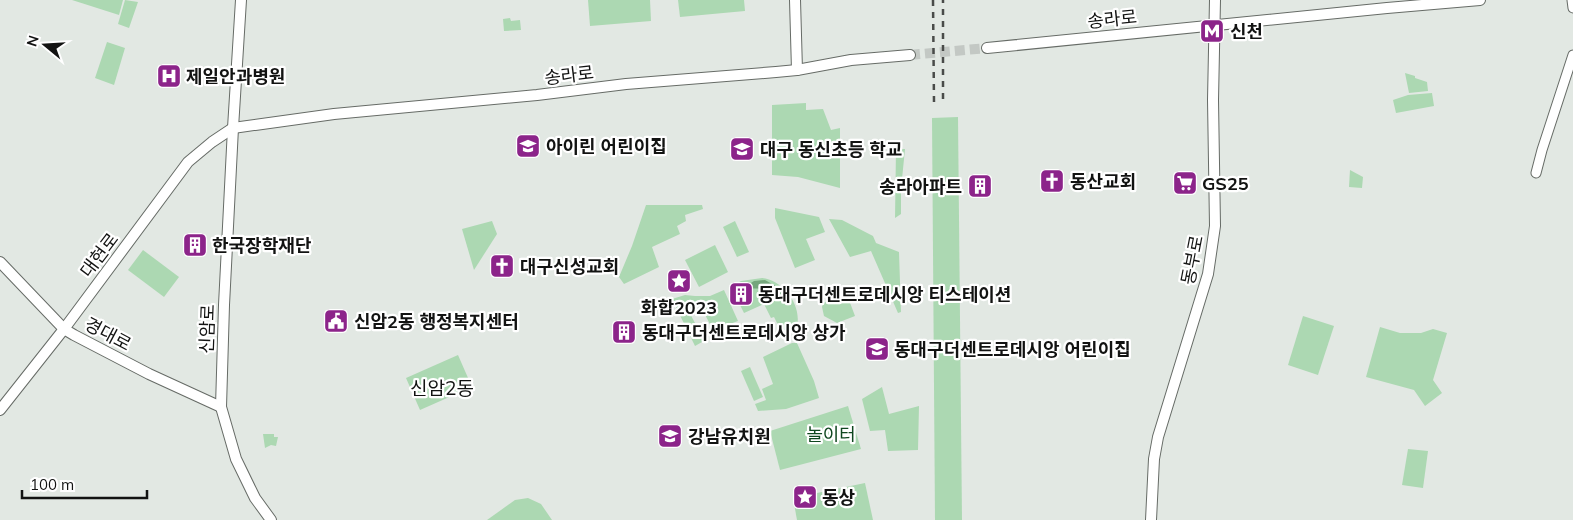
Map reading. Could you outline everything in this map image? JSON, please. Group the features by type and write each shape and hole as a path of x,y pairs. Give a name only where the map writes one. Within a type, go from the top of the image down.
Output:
{"main road":[{"name":"신암로","path":"241,0 224,305 221,407 236,459 255,498 271,520"},
{"path":"795,0 797,70"},
{"name":"동부로","path":"1151,520 1154,459 1158,436 1208,274 1214,226 1213,100 1216,0"},
{"name":"송라로","path":"987,48 1480,0"},
{"name":"송라로","path":"233,128 334,114 537,95 626,84 797,70 851,60 910,55"},
{"name":"대현로","path":"0,410 64,329 188,162 233,128"},
{"name":"경대로","path":"0,262 64,329 108,354 221,407"}],"street":[{"path":"1572,0 1573,8"},
{"path":"1536,173 1573,55"}],"green space":[{"path":"72,0 123,0 119,15"},
{"path":"125,0 138,2 129,28 118,24"},
{"path":"588,0 650,0 651,21 590,26"},
{"path":"678,0 744,0 745,11 680,17"},
{"path":"510,18 511,21 520,20 521,30 504,31 503,19"},
{"path":"107,42 125,48 114,85 95,78"},
{"path":"1405,73 1427,82 1428,91 1409,93"},
{"path":"1432,93 1434,106 1396,113 1393,100 1408,95"},
{"path":"806,103 806,110 823,109 831,130 840,128 840,188 798,177 772,175 772,105"},
{"path":"958,117 962,520 935,520 932,118"},
{"path":"896,149 905,149 901,189 901,214 895,218"},
{"path":"1350,170 1363,177 1362,188 1349,187"},
{"path":"646,205 702,205 703,209 685,215 686,221 677,226 680,234 652,247 659,267 624,284 619,277"},
{"path":"775,208 819,217 825,232 806,239 815,260 795,268 775,218"},
{"path":"829,219 842,220 873,236 876,243 899,252 901,312 898,313 871,251 850,257"},
{"path":"492,221 497,234 474,270 462,229"},
{"path":"735,221 749,252 737,257 723,227"},
{"path":"715,245 728,272 699,287 685,260"},
{"path":"143,250 179,277 164,297 128,270"},
{"path":"762,278 777,283 784,289 794,302 797,310 797,326 783,335 774,317 771,318 764,304 744,313 731,287 741,281"},
{"path":"724,290 738,321 713,330 699,303 688,310 702,336 702,342 695,346 672,299 685,295 710,296"},
{"path":"846,292 855,316 837,323 824,316 823,303"},
{"path":"1303,316 1334,326 1318,375 1288,365"},
{"path":"1380,327 1400,333 1421,333 1433,329 1447,333 1433,380 1442,393 1425,406 1414,390 1366,377"},
{"path":"792,343 797,343 814,381 819,398 786,409 758,411 755,404 766,400 762,389 773,384 763,357"},
{"path":"458,355 472,387 420,410 406,378"},
{"path":"750,367 763,397 754,401 741,371"},
{"path":"882,387 889,414 919,406 918,450 888,451 885,430 870,431 862,399"},
{"name":"놀이터","path":"848,406 861,449 780,470 770,431"},
{"path":"263,434 274,434 274,437 278,437 276,446 271,445 265,448"},
{"path":"1408,449 1428,451 1423,488 1402,485"},
{"path":"865,483 873,520 797,520 793,498"},
{"path":"528,498 541,504 552,520 487,520 515,500"}],"shaded area":[{"path":"765,280 781,289 782,293 775,297 762,289 747,290 746,286 754,281"}],"tunnel":[{"path":"910,55 987,48"}],"railway":[{"path":"933,0 934,102"},
{"path":"943,0 943,99"}],"place":[{"name":"신천","path":"1212,31"},
{"name":"제일안과병원","path":"169,76"},
{"name":"아이린 어린이집","path":"528,146"},
{"name":"대구 동신초등 학교","path":"742,149"},
{"name":"동산교회","path":"1052,181"},
{"name":"GS25","path":"1185,183"},
{"name":"송라아파트","path":"980,186"},
{"name":"한국장학재단","path":"195,245"},
{"name":"대구신성교회","path":"502,266"},
{"name":"화합2023","path":"679,281"},
{"name":"동대구더센트로데시앙 티스테이션","path":"741,294"},
{"name":"신암2동 행정복지센터","path":"336,321"},
{"name":"동대구더센트로데시앙 상가","path":"624,332"},
{"name":"동대구더센트로데시앙 어린이집","path":"877,349"},
{"name":"강남유치원","path":"670,436"},
{"name":"동상","path":"805,497"}],"district":[{"name":"신암2동","path":"442,388"}]}
